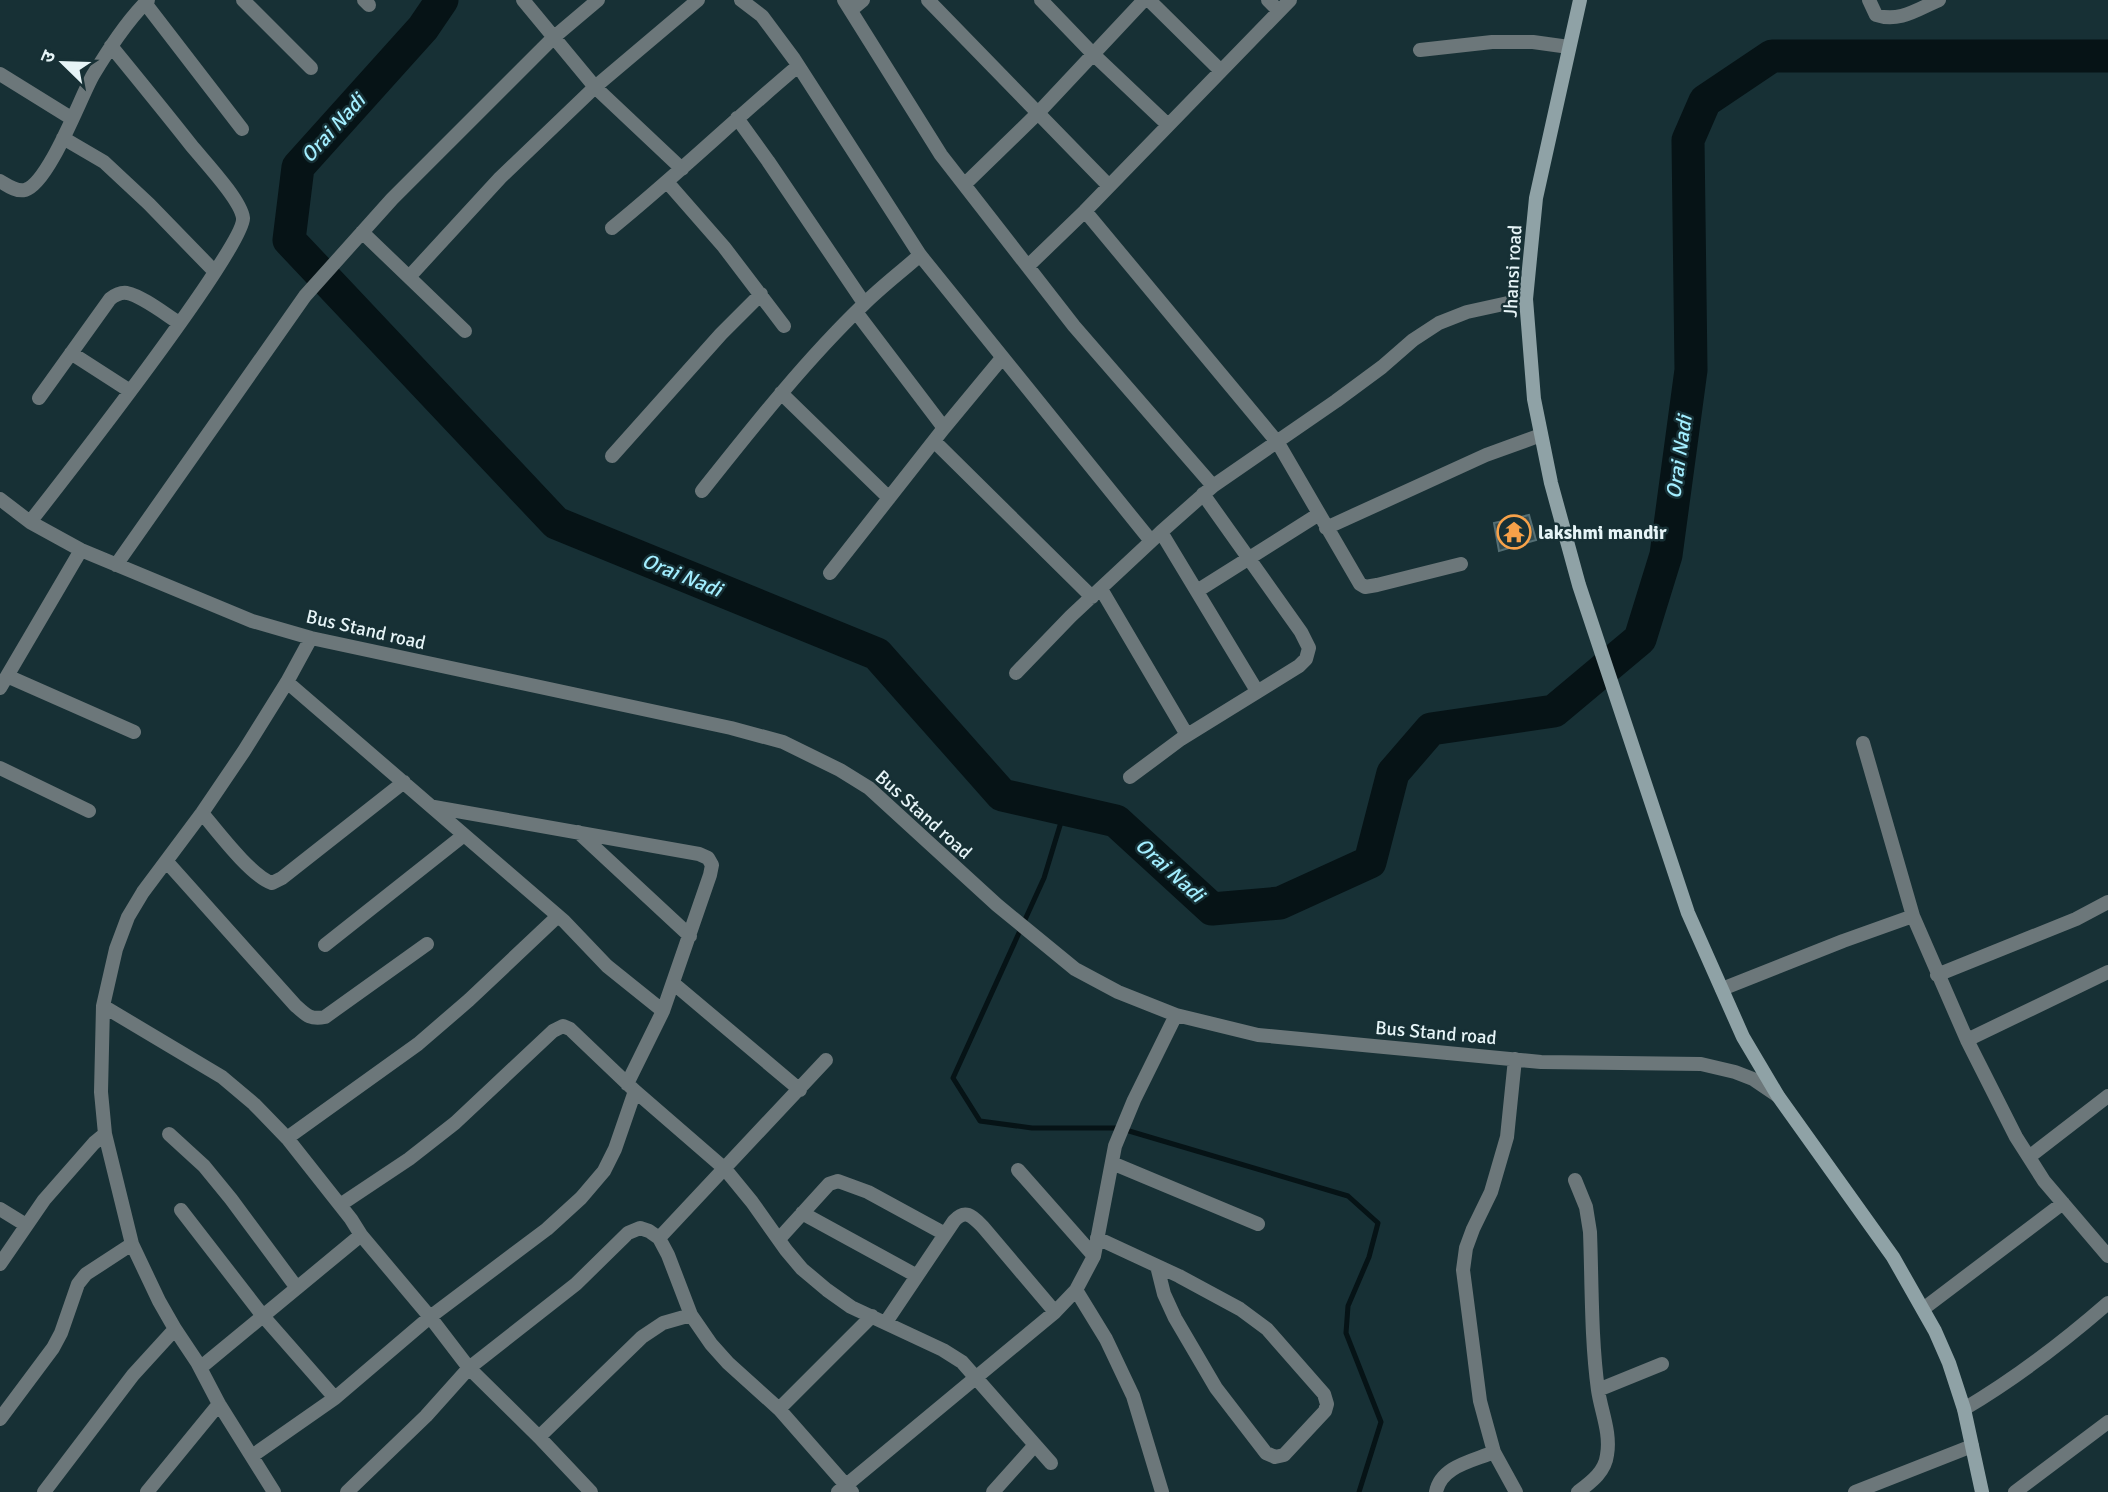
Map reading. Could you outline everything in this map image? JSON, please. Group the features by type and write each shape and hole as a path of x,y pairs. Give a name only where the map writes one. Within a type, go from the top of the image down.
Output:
{"street":[{"path":"243,0 312,68"},
{"path":"523,0 595,87 682,169"},
{"path":"116,565 305,296 392,198 553,38 598,0"},
{"path":"409,277 500,178 595,87 698,0"},
{"path":"741,0 762,16 798,66 920,256 1002,358 1156,537 1197,591 1257,691"},
{"path":"863,0 848,5 942,155 1074,326 1208,490 1309,648 1306,659 1299,666 1187,735 1130,777"},
{"path":"928,0 1109,186"},
{"path":"1041,0 1168,125"},
{"path":"965,184 1038,113 1144,0"},
{"path":"1149,0 1221,71"},
{"name":"Jhansi road","path":"1580,0 1536,198 1526,299 1534,399 1551,483 1579,584 1688,913 1743,1037 1778,1096 1893,1257 1935,1331 1964,1409 1982,1492"},
{"path":"1869,0 1876,15 1895,19 1939,0"},
{"path":"0,181 19,190 27,190 40,179 92,77 111,46 146,1 242,129"},
{"path":"1028,266 1221,71 1279,4"},
{"path":"1420,50 1492,42 1532,42 1569,47"},
{"path":"30,522 179,323 239,234 244,221 240,207 111,46"},
{"path":"612,228 668,183 737,118 798,66"},
{"path":"0,74 71,118"},
{"path":"737,118 768,161 860,308 944,428"},
{"path":"63,138 104,162 214,271"},
{"path":"668,183 724,247 784,326"},
{"path":"1085,211 1278,443 1354,578 1360,584 1366,587 1461,564"},
{"path":"362,232 465,331"},
{"path":"702,491 781,393 860,308 920,256"},
{"path":"39,398 117,293 137,297 179,323"},
{"path":"612,456 721,334 761,294"},
{"path":"1016,673 1208,490 1278,443 1439,323 1467,312 1526,299"},
{"path":"71,353 130,391"},
{"path":"830,573 1002,358"},
{"path":"781,393 889,498"},
{"path":"1326,528 1486,455 1541,435"},
{"path":"934,440 1097,593 1187,735"},
{"name":"Bus Stand road","path":"0,499 30,522 81,550 252,621 311,638 731,728 783,742 840,770 869,788 997,905 1075,969 1118,992 1176,1015 1258,1035 1541,1062 1701,1064 1753,1079 1778,1096"},
{"path":"1197,591 1319,514"},
{"path":"81,550 4,682 134,732"},
{"path":"274,1492 175,1329 132,1244 105,1134 101,1092 103,1006 116,949 128,917 143,892 202,813 287,682 311,638"},
{"path":"287,682 558,916 607,966 663,1011"},
{"path":"1863,743 1913,916 1967,1040 2016,1137 2044,1181 2108,1256"},
{"path":"0,768 89,811"},
{"path":"202,813 253,870 272,883 282,878 404,782"},
{"path":"252,1456 335,1398 430,1317 547,1229 581,1198 604,1171 615,1149 631,1087 663,1011 710,875 712,865 708,858 699,854 434,807"},
{"path":"577,832 690,936"},
{"path":"325,945 464,835"},
{"path":"167,862 295,1005 315,1019 326,1017 427,944"},
{"path":"1937,975 2076,919 2108,902"},
{"path":"287,1138 418,1044 558,916"},
{"path":"1722,989 1913,916"},
{"path":"1967,1040 2108,972"},
{"path":"673,983 800,1090"},
{"path":"103,1006 222,1077 254,1104 287,1138 361,1235 469,1368 591,1492"},
{"path":"347,1492 426,1416 469,1368 576,1284 628,1233 640,1228 659,1238 691,1315 712,1345 779,1409 845,1490 976,1376 1055,1312 1076,1290 1094,1256 1115,1146 1134,1100 1176,1015"},
{"path":"340,1205 409,1160 455,1123 553,1031 563,1026 579,1036 631,1087 725,1169 802,1269 851,1307 943,1350 962,1362 1051,1463"},
{"path":"1515,1059 1507,1137 1491,1192 1466,1248 1463,1270 1480,1401 1494,1452 1516,1492"},
{"path":"659,1238 826,1060"},
{"path":"2029,1157 2107,1100"},
{"path":"0,1264 44,1200 105,1134"},
{"path":"169,1134 204,1166 297,1288"},
{"path":"1112,1163 1258,1224"},
{"path":"1018,1170 1094,1256"},
{"path":"1575,1180 1586,1207 1590,1233 1598,1390 1608,1455 1596,1479 1578,1492"},
{"path":"779,1239 829,1184 838,1181 868,1192 945,1234"},
{"path":"1923,1310 2063,1203"},
{"path":"0,1209 26,1225"},
{"path":"181,1210 263,1316 335,1398"},
{"path":"802,1213 917,1276"},
{"path":"779,1409 879,1319 917,1276 959,1215 965,1213 972,1216 1055,1312"},
{"path":"200,1368 361,1235"},
{"path":"1097,1238 1157,1266 1240,1309 1267,1329 1324,1394 1327,1404 1325,1411 1284,1455 1275,1457 1266,1453 1216,1388 1175,1318 1164,1294 1157,1266"},
{"path":"0,1419 53,1348 78,1284 86,1274 132,1244"},
{"path":"1076,1290 1106,1339 1133,1396 1162,1492"},
{"path":"1964,1409 2058,1346 2108,1303"},
{"path":"539,1437 642,1337 663,1323 691,1315"},
{"path":"44,1492 133,1375 175,1329"},
{"path":"1598,1390 1662,1364"},
{"path":"149,1491 219,1404"},
{"path":"2015,1492 2108,1422"},
{"path":"993,1492 1035,1445"},
{"path":"1855,1492 1972,1446"},
{"path":"1436,1492 1442,1476 1494,1452"}],"building":[{"name":"lakshmi mandir","path":"1529,515 1536,540 1499,551 1494,523"}],"waterway":[{"name":"Orai Nadi","path":"442,0 423,28 298,167 289,240 556,523 877,654 1002,795 1116,821 1212,909 1280,903 1370,862 1393,773 1431,729 1554,711 1640,639 1666,555 1691,370 1688,140 1705,101 1772,56 2108,56"},
{"path":"1065,809 1044,878 953,1078 980,1121 1032,1128 1119,1128 1348,1196 1378,1223 1369,1257 1348,1306 1346,1333 1381,1422 1359,1492"}],"place":[{"name":"lakshmi mandir","path":"1514,532"}]}
